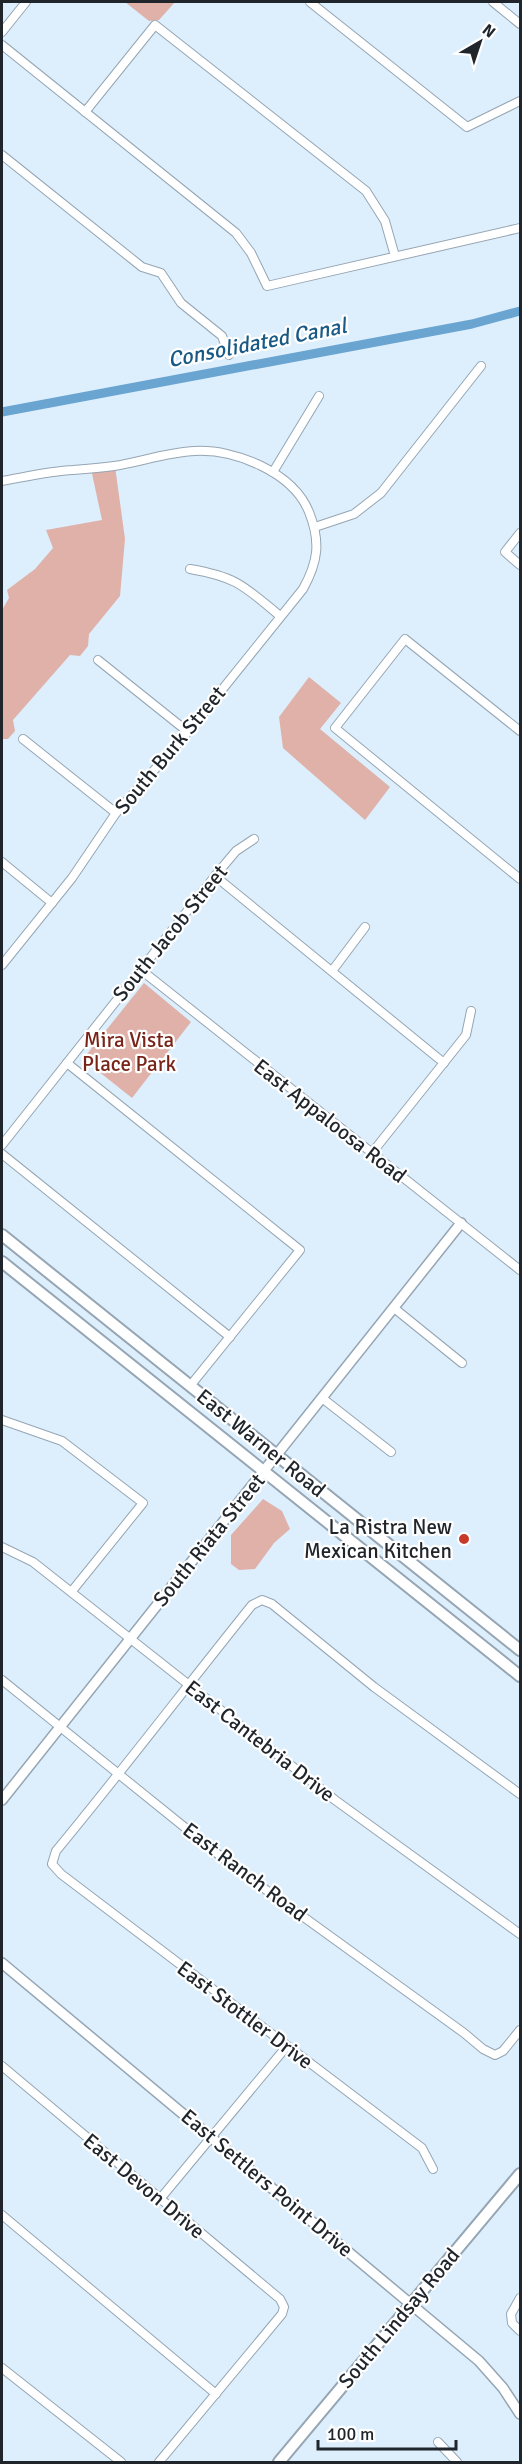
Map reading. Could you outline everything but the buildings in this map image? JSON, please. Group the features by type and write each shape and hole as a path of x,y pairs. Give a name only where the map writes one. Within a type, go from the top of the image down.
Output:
{"main road":[{"name":"East Warner Road","path":"2,1235 520,1650"},
{"name":"East Warner Road","path":"2,1262 520,1676"},
{"name":"South Lindsay Road","path":"279,2463 520,2174"}],"street":[{"path":"2,32 26,2"},
{"path":"310,2 467,128 520,101"},
{"path":"493,2 520,24"},
{"path":"85,112 154,25 366,191 386,221 395,256"},
{"path":"2,45 236,233 251,253 267,286 520,228"},
{"path":"2,155 142,267 160,273 181,303 222,336 228,355"},
{"path":"315,527 354,513 381,493 481,366"},
{"path":"273,472 319,396"},
{"name":"South Burk Street","path":"2,481 107,467 194,451 240,458 273,472 292,487 305,502 315,527 318,548 315,568 303,589 188,732 116,813 52,903 2,964"},
{"path":"520,533 505,552 520,565"},
{"path":"190,568 219,573 237,580 280,616"},
{"path":"520,731 405,639 335,728 520,879"},
{"path":"98,660 188,732"},
{"path":"24,739 116,813"},
{"name":"South Jacob Street","path":"2,1145 215,876 236,851 255,838"},
{"path":"2,862 52,903"},
{"path":"215,876 444,1063"},
{"path":"332,971 365,927"},
{"name":"East Appaloosa Road","path":"141,970 520,1270"},
{"path":"371,1154 466,1035 471,1011"},
{"path":"67,1064 300,1250 190,1386"},
{"path":"2,1154 230,1337"},
{"name":"South Riata Street","path":"2,1800 460,1223"},
{"path":"394,1308 462,1363"},
{"path":"322,1398 391,1452"},
{"path":"2,1420 62,1441 143,1503 72,1591"},
{"name":"East Cantebria Drive","path":"2,1547 33,1562 72,1591 335,1800 520,1934"},
{"path":"120,1774 252,1605 262,1600 272,1604 375,1687 520,1794"},
{"name":"East Ranch Road","path":"2,1680 230,1863 483,2049 495,2055 503,2051 520,2030"},
{"name":"East Stottler Drive","path":"120,1774 56,1851 52,1863 61,1874 168,1958 422,2148 433,2169"},
{"name":"East Settlers Point Drive","path":"2,1962 479,2361 503,2388 520,2414"},
{"path":"160,2199 287,2046"},
{"name":"East Devon Drive","path":"2,2066 280,2299 284,2307 282,2314 216,2394"},
{"path":"2,2215 216,2394 159,2463"},
{"path":"520,2298 511,2314 512,2323 520,2331"},
{"path":"2,2368 121,2463"},
{"path":"438,2442 457,2463"}],"green space":[{"path":"125,2 175,2 159,20 149,21"},
{"path":"115,466 125,539 120,596 89,634 88,646 80,656 70,655 13,720 15,731 8,739 2,739 2,610 9,598 7,590 35,569 53,548 46,530 102,520 91,469"},
{"path":"309,677 341,703 320,729 390,787 365,820 283,748 279,717"},
{"name":"Mira Vista Place Park","path":"144,983 191,1022 132,1098 83,1059"},
{"path":"263,1499 282,1511 290,1529 274,1543 255,1569 239,1570 231,1564 231,1535"}],"waterway":[{"name":"Consolidated Canal","path":"2,412 472,324 520,311"}],"place":[{"name":"La Ristra New Mexican Kitchen","path":"464,1539"}]}
